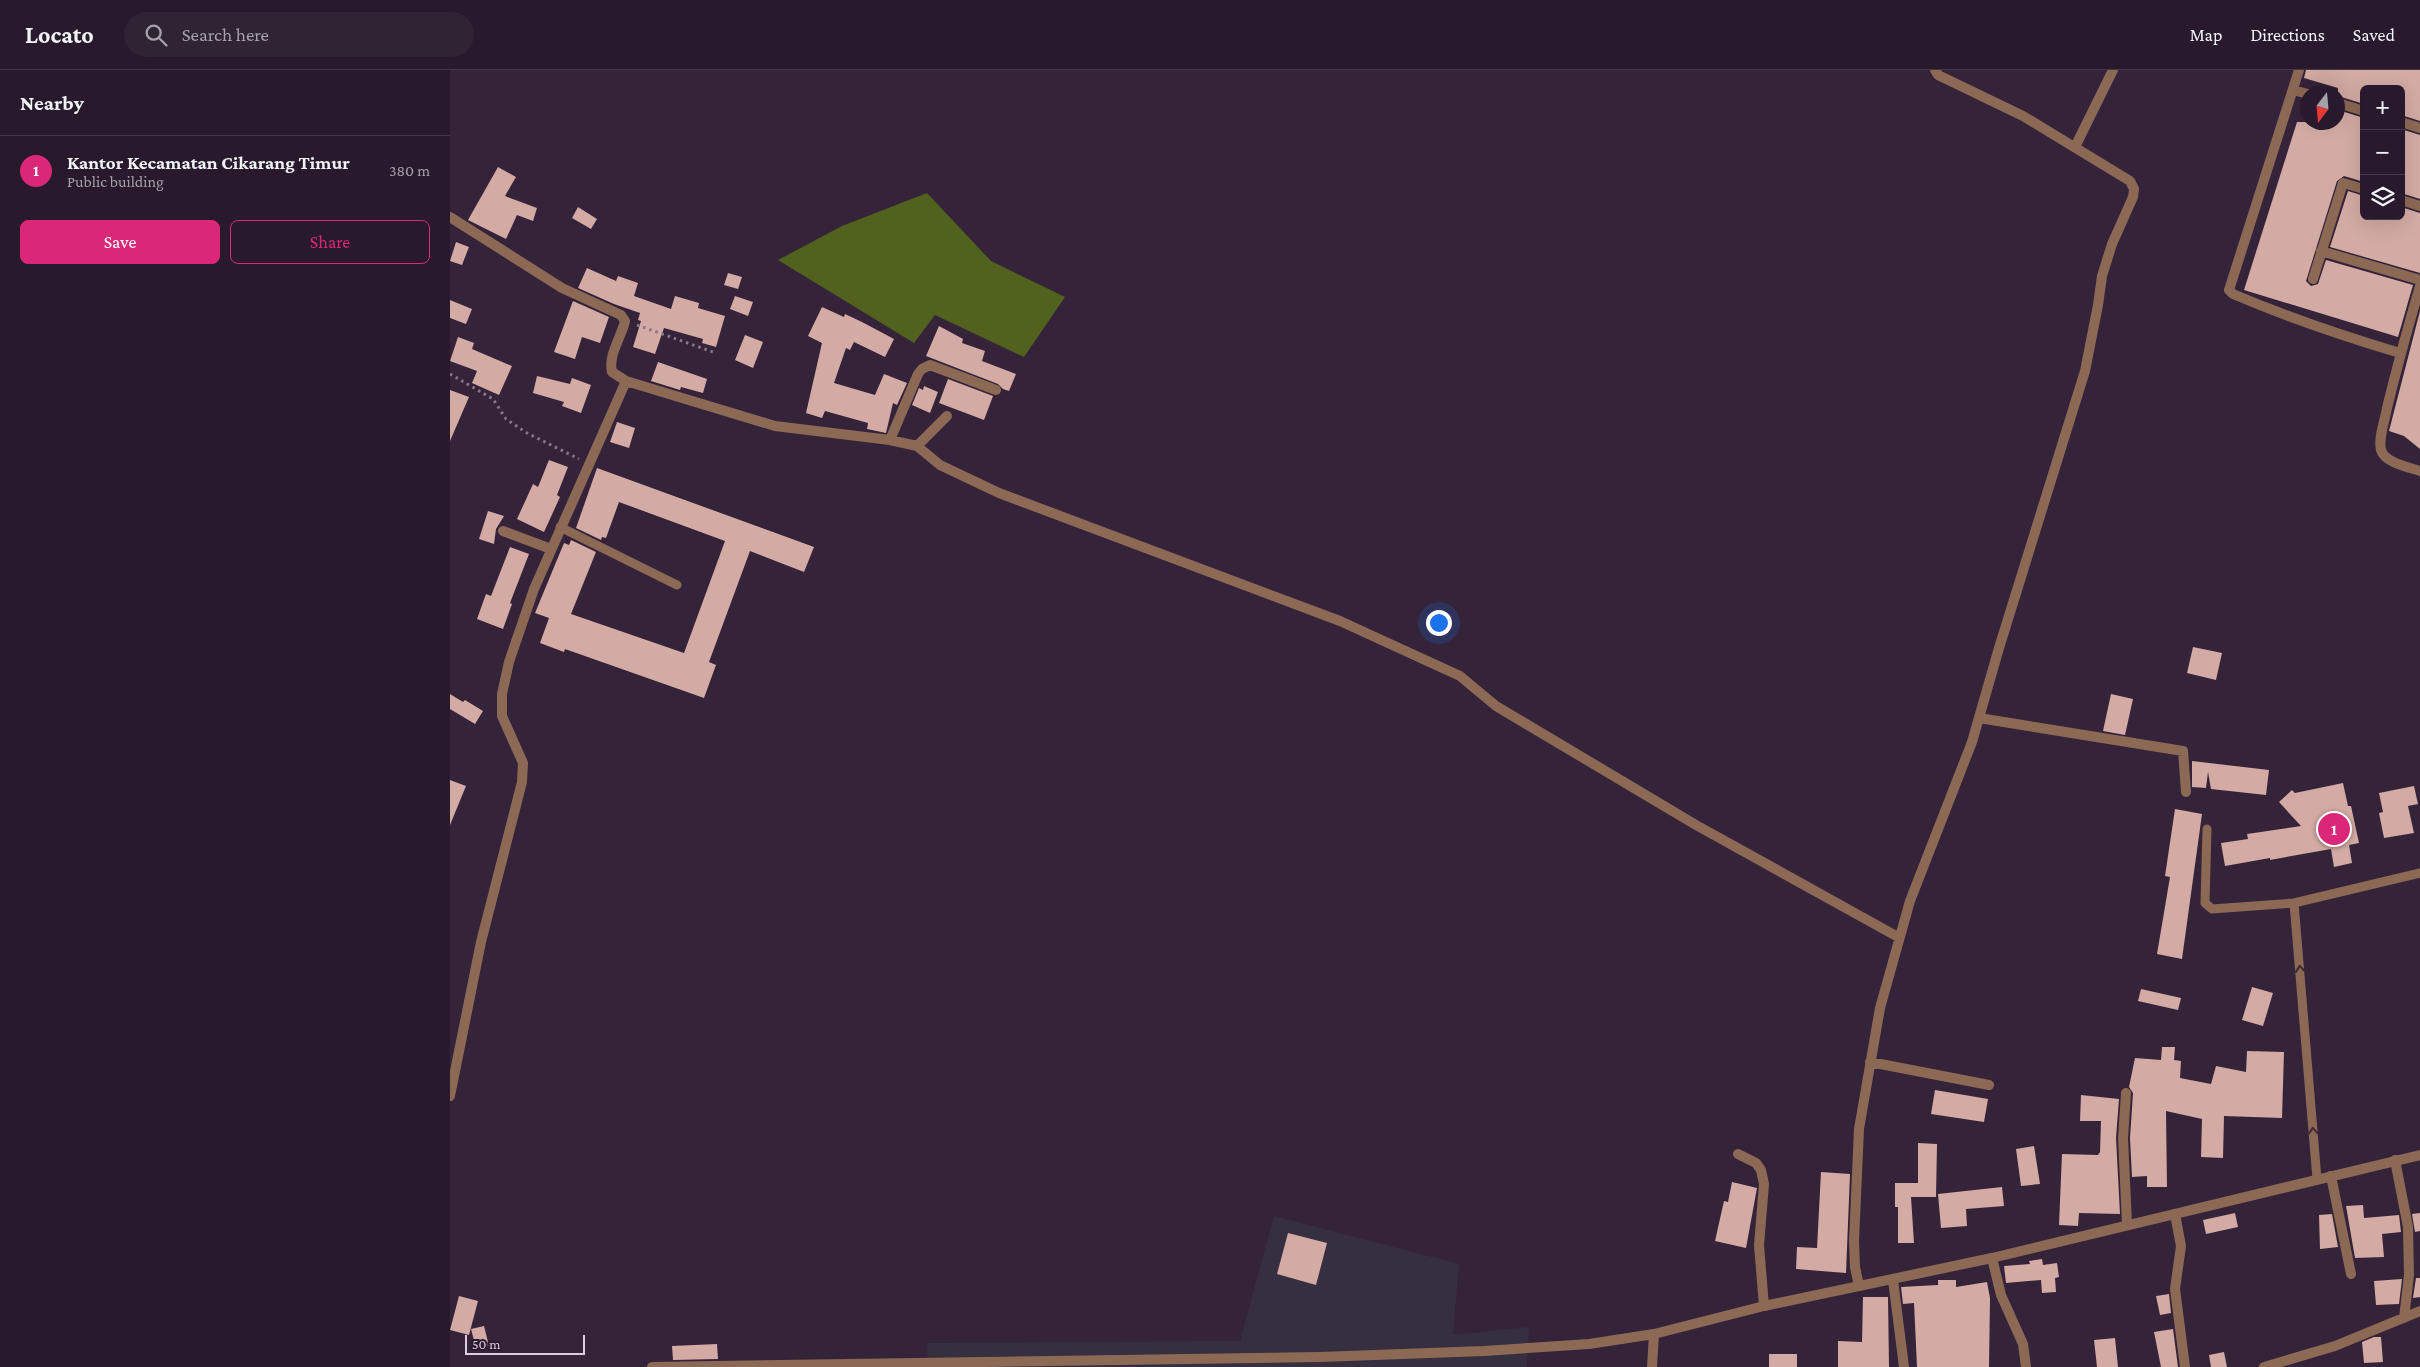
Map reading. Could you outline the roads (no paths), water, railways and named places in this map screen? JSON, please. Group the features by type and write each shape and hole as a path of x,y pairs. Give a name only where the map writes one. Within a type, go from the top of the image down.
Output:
{"street":[{"path":"1859,1286 1855,1267 1855,1201 1859,1129 1880,1008 1898,937 1910,901 1957,785 1979,718 2085,371 2102,276 2112,244 2133,197 2134,189 2130,181 2075,147 2023,116 1938,75 1935,70"},
{"path":"2075,147 2112,70"},
{"path":"2299,70 2229,284 2229,290 2233,294 2270,310 2400,353"},
{"path":"2293,90 2300,92"},
{"path":"2345,105 2360,110"},
{"path":"2405,123 2420,128"},
{"path":"2313,280 2343,183 2360,188"},
{"path":"2405,201 2420,206"},
{"path":"452,221 562,288 621,315 625,321 610,363 612,372 626,382 775,426 890,440 917,446 940,465 999,493 1340,621 1460,676 1496,706 1696,825 1898,937"},
{"path":"2321,251 2420,280"},
{"path":"2420,286 2400,353 2382,430 2381,449 2384,456 2396,463 2420,471"},
{"path":"890,440 922,368 930,366 996,390"},
{"path":"450,1096 481,942 522,782 523,763 502,716 502,694 517,638 551,549 626,382"},
{"path":"917,446 947,416"},
{"path":"503,531 551,549"},
{"path":"1979,718 2183,751 2186,792"},
{"path":"1870,1062 1989,1085"},
{"path":"2126,1093 2123,1138 2127,1224"},
{"path":"1738,1154 1756,1163 1761,1170 1764,1184 1759,1245 1764,1306"},
{"path":"652,1367 1259,1358 1484,1352 1589,1344 1654,1334 1764,1306 1893,1280 1947,1265 1992,1258 2420,1155"},
{"path":"2395,1160 2408,1227 2410,1275 2404,1318"},
{"path":"2332,1176 2351,1274"},
{"path":"2175,1214 2181,1246 2175,1289 2185,1367"},
{"path":"1992,1258 2001,1295 2023,1344 2026,1367"},
{"path":"1893,1280 1904,1367"},
{"path":"2264,1367 2335,1346 2420,1311"},
{"path":"1652,1367 1654,1334"}],"lane":[{"path":"560,527 677,585"},
{"path":"2207,829 2205,903 2212,909 2294,903 2420,873"},
{"path":"2294,903 2317,1179"}],"place":[{"name":"Kantor Kecamatan Cikarang Timur","path":"2334,829"}]}
